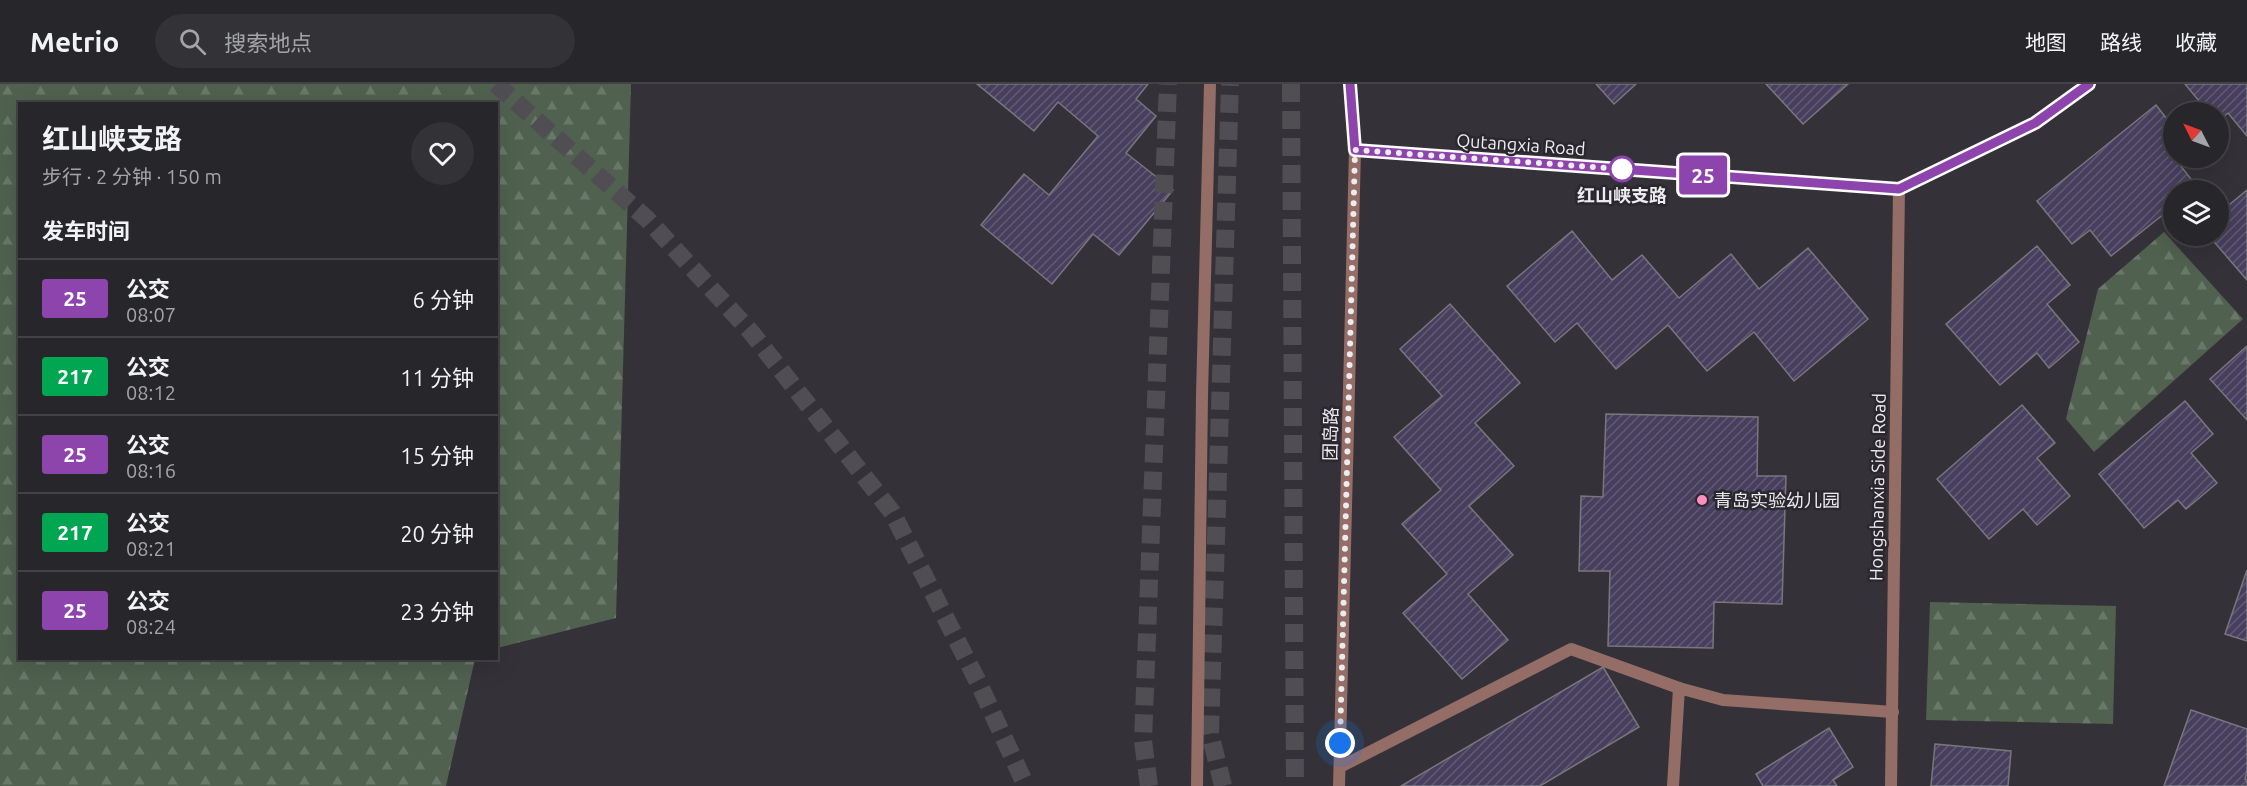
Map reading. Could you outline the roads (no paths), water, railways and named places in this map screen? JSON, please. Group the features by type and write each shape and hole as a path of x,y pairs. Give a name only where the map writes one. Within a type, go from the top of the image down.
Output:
{"street":[{"path":"1197,786 1202,395 1210,84"},
{"name":"团岛路","path":"1339,786 1355,150 1350,84"},
{"name":"Qutangxia Road","path":"1355,150 1899,189 2035,123 2089,84"},
{"name":"Hongshanxia Side Road","path":"1892,786 1899,189"},
{"path":"1340,767 1570,649 1679,688 1723,700 1893,712"},
{"path":"1673,786 1679,688"}],"tunnel":[{"path":"496,84 647,219 751,332 892,512 980,686 1026,786"},
{"path":"1149,786 1143,741 1168,84"},
{"path":"1223,786 1210,733 1230,84"},
{"path":"1291,84 1295,786"}],"place":[{"name":"红山峡支路","path":"1622,169"},
{"name":"青岛实验幼儿园","path":"1702,500"}]}
